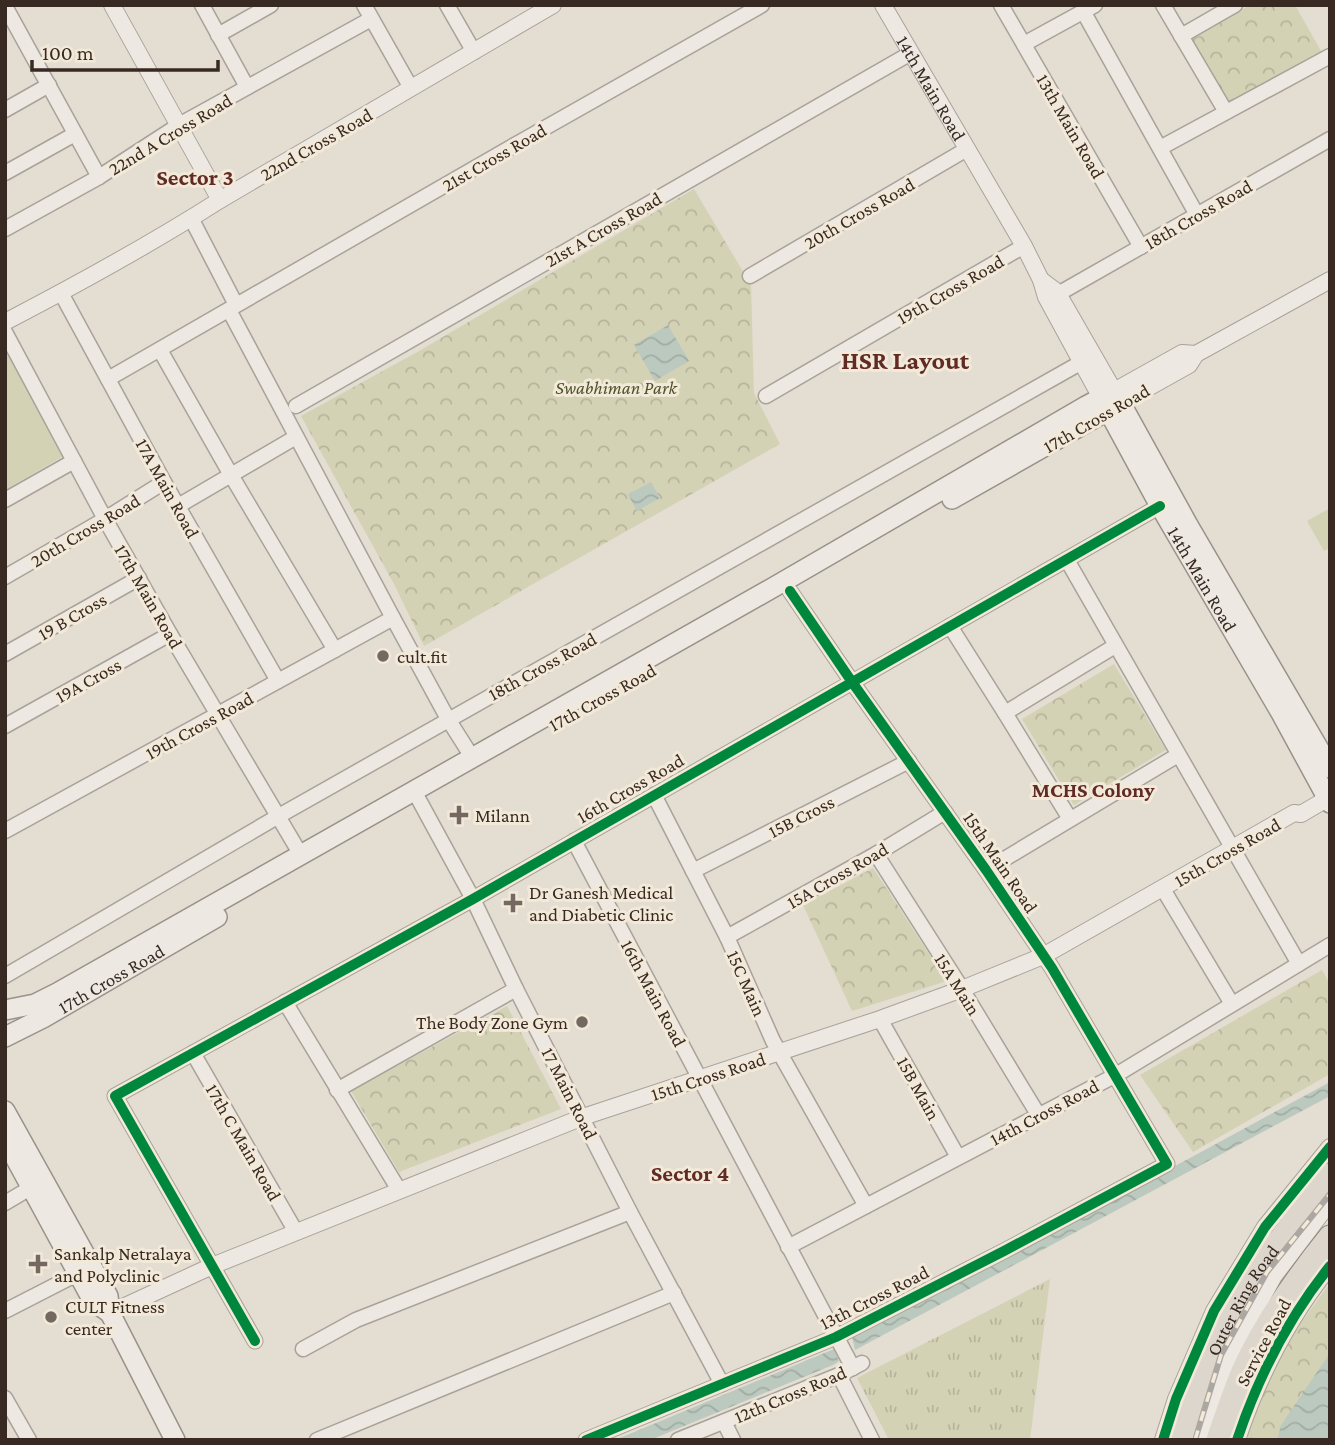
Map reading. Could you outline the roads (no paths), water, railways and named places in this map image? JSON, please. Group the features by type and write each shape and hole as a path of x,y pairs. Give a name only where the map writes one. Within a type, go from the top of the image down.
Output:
{"highway":[{"name":"Outer Ring Road","path":"1179,1440 1196,1390 1217,1342 1252,1276 1330,1175"},
{"name":"Outer Ring Road","path":"1218,1440 1244,1368 1271,1319 1300,1275 1330,1237"}],"main road":[{"name":"14th Main Road","path":"1111,401 1160,506 1328,794"},
{"name":"14th Main Road","path":"1111,401 1188,525 1330,768"},
{"name":"17th Cross Road","path":"18,1014 43,1018 419,800 790,591 1111,401"},
{"name":"17th Cross Road","path":"5,1037 18,1014 301,855 465,744 774,587 1111,401"},
{"path":"5,1111 85,1270 93,1301 110,1313 175,1440"},
{"path":"5,1139 85,1270"}],"street":[{"path":"112,5 220,200"},
{"path":"202,5 247,88"},
{"path":"218,35 271,5"},
{"path":"364,5 411,88"},
{"path":"447,5 474,52"},
{"name":"21st Cross Road","path":"108,379 231,305 762,5"},
{"name":"14th Main Road","path":"883,5 1024,246 1041,280 1045,297 1082,362 1111,401"},
{"name":"13th Main Road","path":"1002,5 1141,247"},
{"path":"1163,5 1226,112"},
{"path":"1181,36 1235,5"},
{"path":"5,6 99,177"},
{"name":"22nd Cross Road","path":"5,322 191,218 474,52 545,7"},
{"path":"1024,44 1089,8 1197,215"},
{"name":"22nd A Cross Road","path":"5,229 99,177 179,125 372,19"},
{"name":"21st A Cross Road","path":"296,406 911,53"},
{"path":"1160,148 1330,56"},
{"path":"7,106 49,85"},
{"path":"5,173 75,134"},
{"name":"18th Cross Road","path":"1062,291 1330,139"},
{"name":"20th Cross Road","path":"750,276 967,149"},
{"path":"191,218 296,438 448,719 465,744"},
{"name":"19th Cross Road","path":"766,396 1024,246"},
{"name":"14th Main Road","path":"1041,280 1062,291 1111,401"},
{"name":"17th Cross Road","path":"1111,401 1182,353 1196,354 1330,280"},
{"name":"17A Main Road","path":"61,293 164,482 278,681"},
{"name":"17th Main Road","path":"5,332 170,634 301,855"},
{"path":"160,350 335,650"},
{"name":"18th Cross Road","path":"5,976 448,719 1082,362"},
{"path":"178,506 296,438"},
{"path":"5,500 74,461"},
{"name":"20th Cross Road","path":"5,577 164,482"},
{"name":"16th Cross Road","path":"212,1266 115,1096 473,899 1160,506"},
{"path":"1067,560 1299,964"},
{"name":"19 B Cross","path":"5,654 139,578"},
{"name":"15th Main Road","path":"790,591 986,870 1043,956 1167,1164"},
{"name":"19th Cross Road","path":"5,831 393,618"},
{"path":"950,626 1070,819"},
{"name":"19A Cross","path":"5,726 170,634"},
{"path":"1005,713 1115,646"},
{"path":"986,870 1178,755"},
{"name":"15B Cross","path":"693,871 909,761"},
{"name":"15th Cross Road","path":"110,1313 212,1266 583,1117 880,1019 1043,956 1294,813 1294,805 1328,794"},
{"name":"15C Main","path":"654,795 727,937 773,1041 866,1206"},
{"name":"17 Main Road","path":"419,800 473,899 630,1212 722,1384"},
{"name":"15A Cross Road","path":"727,937 876,854 945,812"},
{"name":"16th Main Road","path":"573,841 788,1247 848,1354"},
{"name":"15A Main","path":"876,854 1039,1116"},
{"path":"1163,889 1232,1004"},
{"name":"14th Cross Road","path":"788,1247 1116,1075 1330,945"},
{"path":"337,1090 516,989"},
{"path":"285,1002 399,1190"},
{"name":"15B Main","path":"880,1019 957,1157"},
{"name":"17th C Main Road","path":"193,1053 296,1232"},
{"path":"1163,1440 1176,1399 1214,1311 1265,1227 1330,1147"},
{"name":"13th Cross Road","path":"586,1440 722,1384 848,1354 1167,1164"},
{"path":"5,1203 32,1187"},
{"path":"1198,1440 1230,1357 1269,1285 1330,1202"},
{"path":"303,1349 356,1320 630,1212"},
{"path":"212,1266 255,1341"},
{"name":"Service Road","path":"1237,1440 1273,1352 1330,1266"},
{"path":"5,1311 85,1270"},
{"path":"317,1440 674,1293"},
{"name":"12th Cross Road","path":"678,1440 839,1375 848,1354"},
{"path":"839,1375 872,1440"},
{"path":"5,1398 29,1440"},
{"path":"724,1422 733,1440"}],"water":[{"path":"668,325 689,361 655,381 634,345"},
{"path":"651,482 660,498 637,511 628,494"},
{"path":"1330,1082 1330,1096 855,1350 852,1337"},
{"path":"834,1349 839,1361 833,1365 650,1440 615,1440"},
{"path":"1330,1353 1330,1440 1277,1440 1281,1425"}],"railway":[{"path":"1195,1440 1221,1355 1267,1272 1330,1194"}],"place":[{"name":"cult.fit","path":"383,656"},
{"name":"Milann","path":"459,815"},
{"name":"Dr Ganesh Medical and Diabetic Clinic","path":"513,903"},
{"name":"The Body Zone Gym","path":"582,1022"},
{"name":"Sankalp Netralaya and Polyclinic","path":"38,1264"},
{"name":"CULT Fitness center","path":"51,1317"}],"district":[{"name":"Sector 3","path":"195,177"},
{"name":"HSR Layout","path":"905,360"},
{"name":"MCHS Colony","path":"1093,790"},
{"name":"Sector 4","path":"690,1173"}],"park label":[{"name":"Swabhiman Park","path":"616,387"}]}
